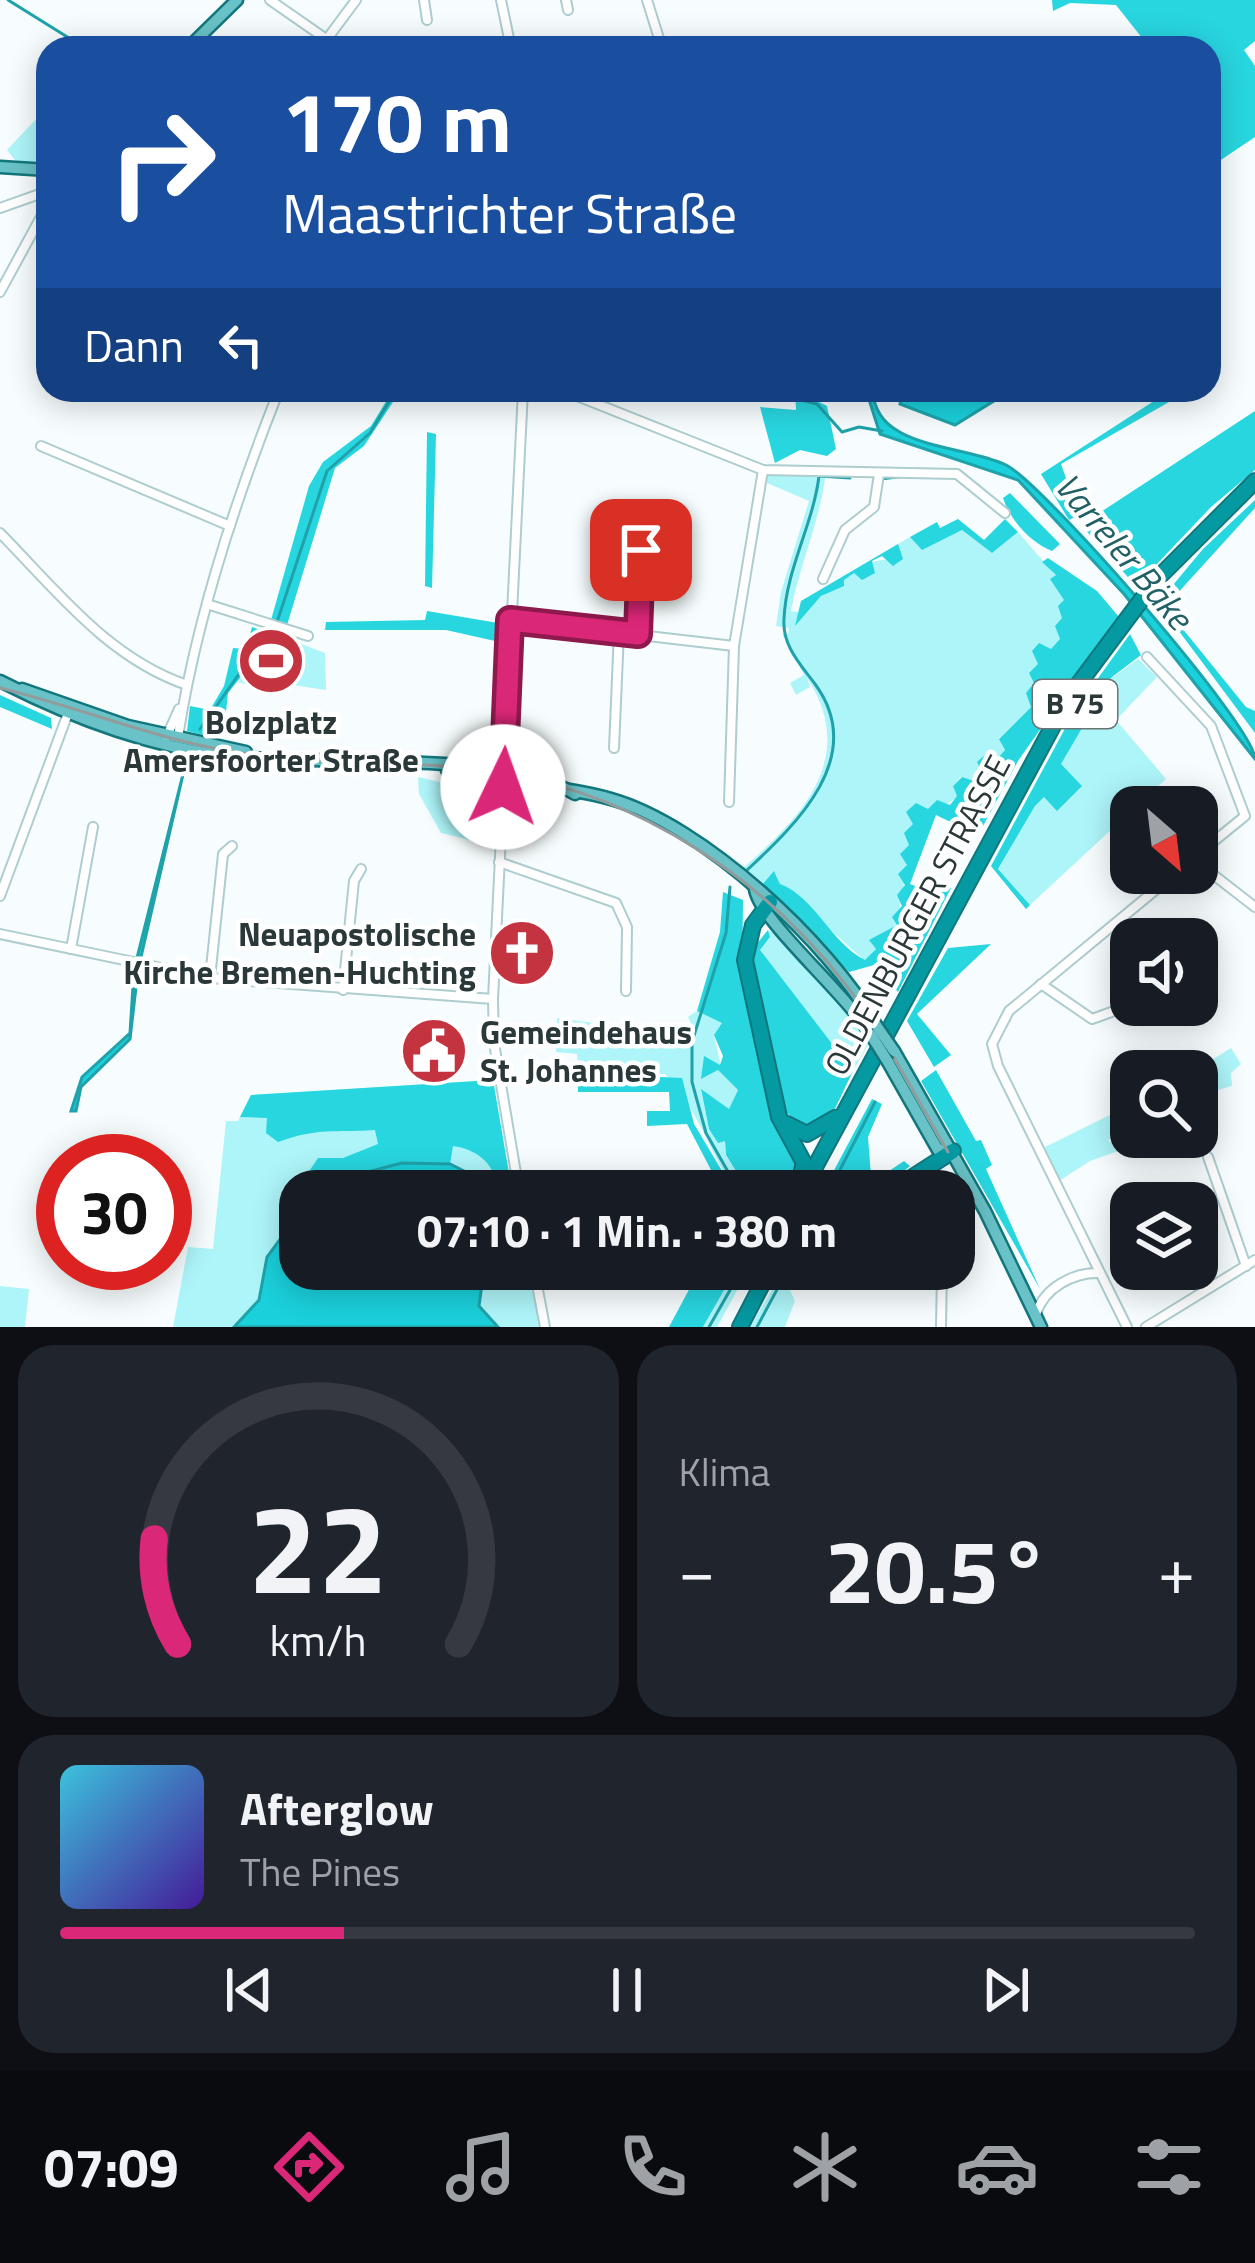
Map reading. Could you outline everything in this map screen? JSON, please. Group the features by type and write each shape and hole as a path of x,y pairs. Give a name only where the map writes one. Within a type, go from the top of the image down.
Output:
{"highway":[{"name":"B 75","path":"1130,620 1255,481"},
{"name":"B 75","path":"1149,596 1255,492"},
{"name":"OLDENBURGER STRASSE","path":"811,1170 1032,757 1130,620"},
{"name":"OLDENBURGER STRASSE","path":"823,1170 1027,782 1130,620"},
{"path":"766,907 748,936 745,960 779,1117 803,1163 802,1170"},
{"path":"779,1117 807,1134 842,1114"},
{"path":"923,1170 952,1151"},
{"path":"730,1327 756,1290"},
{"path":"740,1327 759,1290"}],"main road":[{"path":"200,36 237,0"},
{"path":"0,167 36,169"},
{"path":"4,683 69,711 171,740 263,757 438,767 610,798 720,858 755,889 766,907 838,970 952,1151 1042,1327"}],"street":[{"path":"270,0 322,36"},
{"path":"328,36 356,0"},
{"path":"424,0 427,20"},
{"path":"501,0 508,36"},
{"path":"647,0 658,36"},
{"path":"0,208 36,195"},
{"path":"0,292 36,226"},
{"path":"171,740 230,526 274,402"},
{"path":"515,1170 494,1043 493,1000 522,402"},
{"path":"592,402 763,470 957,474 1005,513"},
{"path":"41,446 230,526"},
{"path":"729,802 734,646 763,470"},
{"path":"823,580 844,530 874,507 879,474"},
{"path":"638,634 645,519"},
{"path":"0,533 117,651 143,669 187,685"},
{"path":"210,605 308,636"},
{"path":"510,620 734,646"},
{"path":"614,748 620,632"},
{"path":"1147,657 1211,726 1245,817 1218,841"},
{"path":"0,896 69,711"},
{"path":"71,949 93,827"},
{"path":"210,978 224,854 232,846"},
{"path":"500,862 616,903 627,927 626,991"},
{"path":"343,990 354,881 361,869"},
{"path":"1218,876 1255,907"},
{"path":"1127,1327 998,1066 994,1032 1009,1010 1150,894"},
{"path":"0,934 210,978 493,1000"},
{"path":"1040,984 1092,1019 1110,1013"},
{"path":"1146,1327 1251,1263 1208,1158"},
{"path":"1036,1314 1046,1292 1083,1274 1100,1273"},
{"path":"538,1290 545,1327"},
{"path":"941,1327 942,1290"}],"shaded area":[{"path":"1052,0 1255,0 1255,41 1244,50 1255,66 1255,137 1221,160 1221,36 1141,36 1116,5 1070,3 1053,11"},
{"path":"36,119 36,163 18,164 7,150"},
{"path":"386,402 393,402 364,446 335,468 287,625 271,620 309,486 323,462 371,426"},
{"path":"796,402 827,406 836,449 827,456 800,450 775,463 760,407 796,410"},
{"path":"870,402 875,402 888,424 904,435 988,458 1028,482 1186,656 1246,738 1255,759 1124,594 1018,480 880,434"},
{"path":"900,402 992,402 955,425"},
{"path":"1152,402 1169,402 1061,464 1079,515 1069,520 1041,474"},
{"path":"1255,411 1255,470 1211,507 1136,586 1081,525"},
{"path":"427,432 436,434 432,588 425,586"},
{"path":"826,471 791,611 799,612 796,622 858,569 872,562 902,560 898,544 910,537 922,549 962,530 992,553 1018,532 1056,576 1051,579 1065,600 1061,639 1038,664 1031,707 999,738 1005,750 997,759 986,754 977,763 983,773 974,781 961,777 953,786 958,797 913,825 897,925 870,941 876,949 865,961 780,884 775,872 762,885 743,868 803,806 825,759 827,734 822,707 807,678 810,687 796,695 790,683 804,675 782,634 788,634 789,628 776,626 781,592 809,501 767,483 765,474"},
{"path":"1010,493 1060,544 1052,551 1016,522 1003,498"},
{"path":"1255,500 1255,508 1165,607 1246,707 1255,711 1255,733 1158,603 1203,549"},
{"path":"958,519 984,540 1005,519 1018,532 992,553 962,530 922,550 910,537 937,522 940,528"},
{"path":"898,544 903,559 893,566 882,556 872,561 875,573 862,580 854,573 844,580 844,586 821,596 795,626 801,601"},
{"path":"1048,558 1097,591 1119,617 1018,761 983,826 965,829 936,815 910,884 933,893 937,883 951,888 898,992 874,965 849,972 762,885 774,871 780,884 803,899 842,943 865,960 876,949 869,940 897,925 892,917 902,906 897,895 905,885 898,874 907,865 900,854 909,845 904,833 913,824 906,812 916,803 928,809 937,800 950,805 957,796 953,786 962,777 974,781 982,773 977,762 986,754 998,758 1005,750 999,739 1031,707 1026,693 1034,683 1029,673 1038,664 1032,651 1039,643 1051,649 1060,639 1055,626 1062,618 1058,606 1064,600 1050,579 1056,575 1042,562"},
{"path":"427,611 504,624 504,643 446,630 325,630 326,622 425,620"},
{"path":"252,627 299,643 297,651 270,641 228,693 225,721 210,720 207,736 187,731 190,706 210,710 224,686 233,648 246,649"},
{"path":"1130,634 1141,655 1112,677 1061,764 1082,786 1057,811 1044,797 998,869 1030,905 1026,909 991,866 1075,710"},
{"path":"271,640 296,650 299,643 325,653 326,690 279,683 269,691 238,682"},
{"path":"1138,659 1157,677 1116,720 1166,779 1158,786 1110,786 1110,831 1030,905 998,869 1035,806 1044,797 1081,785 1060,764 1113,677"},
{"path":"0,695 51,718 52,729 0,707"},
{"path":"185,766 138,970 130,1039 81,1087 76,1111 71,1111 82,1077 130,1033 134,970"},
{"path":"418,777 498,795 495,846 441,833 419,794"},
{"path":"723,892 743,900 742,975 799,1161 797,1170 735,1170 726,1155 725,1141 718,1143 709,1129 701,1089 729,1109 738,1090 718,1070 701,1079 704,1056 720,1065 723,1056 714,1035 722,1023 697,1011 720,932"},
{"path":"768,930 812,965 859,1030 868,1045 853,1071 759,950 770,938"},
{"path":"768,930 770,937 760,950 853,1071 833,1113 804,1130 782,1108 750,952"},
{"path":"991,944 917,1014 951,1055 934,1067 907,1021 948,948"},
{"path":"697,1011 723,1023 714,1035 721,1066 703,1078 718,1070 738,1090 729,1110 701,1091 709,1129 725,1140 726,1156 735,1170 723,1170 693,1113 665,1074 578,1073 577,1054 556,1052 557,1018 687,1036 695,1031 688,1017"},
{"path":"1231,1048 1241,1064 1231,1073 1232,1086 1218,1090 1218,1056"},
{"path":"936,1070 976,1141 981,1140 992,1165 986,1169 1040,1289 975,1170 921,1081"},
{"path":"578,1073 682,1078 694,1124 721,1170 711,1170 687,1124 647,1126 647,1111 670,1111 669,1092 578,1092"},
{"path":"493,1080 508,1170 279,1170 279,1290 540,1290 545,1327 173,1327 180,1290 192,1290 192,1247 213,1249 226,1121 238,1121 251,1095"},
{"path":"493,1080 508,1170 492,1170 470,1151 453,1146 450,1164 310,1170 318,1158 343,1158 378,1144 375,1130 316,1132 278,1142 266,1133 267,1118 240,1117 251,1095"},
{"path":"872,1099 882,1104 868,1137 871,1170 834,1170"},
{"path":"1110,1115 1110,1154 1059,1181 1045,1147"},
{"path":"904,1161 910,1166 905,1170 890,1170"},
{"path":"402,1163 450,1164 462,1170 375,1170"},
{"path":"279,1241 279,1290 481,1290 479,1306 498,1327 234,1327 259,1300 267,1257"},
{"path":"0,1286 29,1289 25,1327 0,1327"},
{"path":"689,1290 724,1290 703,1327 669,1327"},
{"path":"724,1290 737,1290 717,1327 703,1327"},
{"path":"772,1290 790,1290 795,1301 785,1327 750,1327"}],"waterway":[{"path":"8,0 66,36"},
{"path":"277,622 327,471 370,433 389,402"},
{"path":"809,402 817,404 842,432 859,427 882,431"},
{"path":"746,871 804,810 830,762 834,737 829,711 789,646 784,619 789,582 819,476 850,478"},
{"path":"881,479 905,476"},
{"path":"200,729 271,629"},
{"path":"727,1170 706,1133 692,1082 692,1042 726,933 730,887"},
{"path":"840,1170 875,1102"},
{"path":"709,1327 730,1290"},
{"path":"757,1327 777,1290"}],"tram line":[{"path":"0,688 222,750 501,773 601,800 649,822 738,878 816,949 876,1028 948,1152"}],"place":[{"name":"Bolzplatz Amersfoorter Straße","path":"271,661"},
{"name":"Neuapostolische Kirche Bremen-Huchting","path":"522,953"},
{"name":"Gemeindehaus St. Johannes","path":"434,1051"}],"route":[{"path":"503,787 510,620 638,634 641,550"}],"water label":[{"name":"Varreler Bäke","path":"1124,551"}]}
